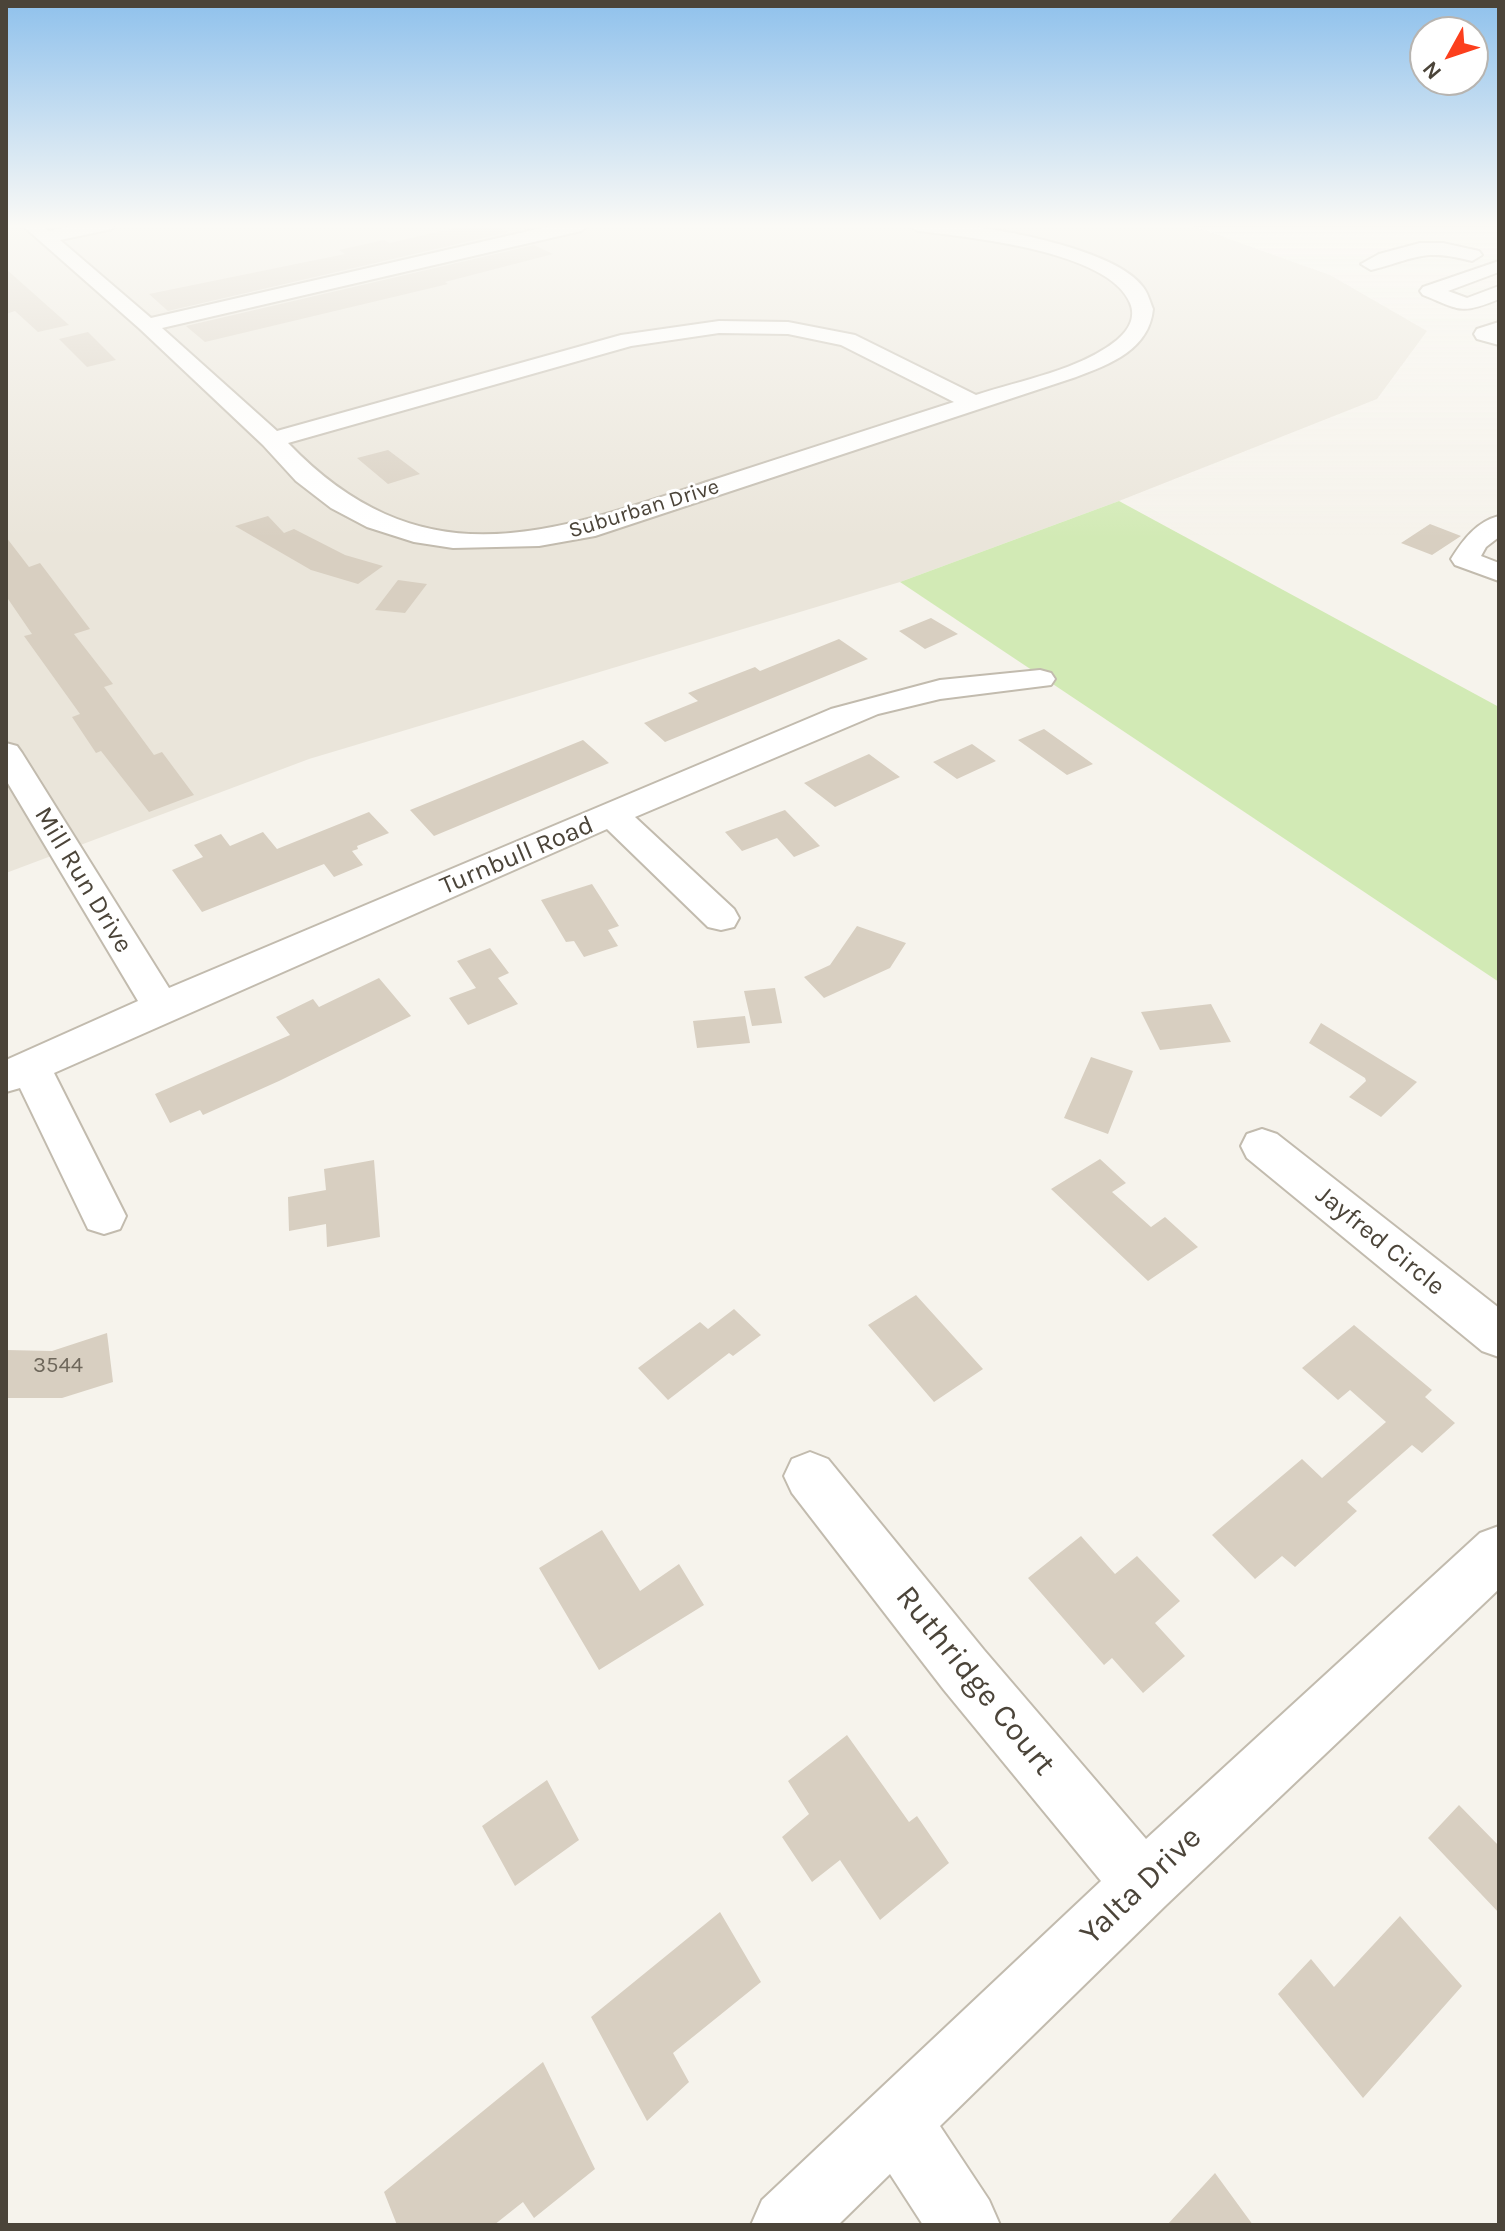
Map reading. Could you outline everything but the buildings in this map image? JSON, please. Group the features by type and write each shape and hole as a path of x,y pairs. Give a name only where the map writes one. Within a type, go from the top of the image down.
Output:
{"street":[{"name":"Suburban Drive","path":"151,329 272,440 283,456 342,505 376,523 411,534 451,541 508,541 586,530 1068,372 1119,348 1138,329"},
{"path":"272,440 629,340 704,329"},
{"path":"789,329 828,334 865,347 975,403"},
{"path":"1496,329 1485,334 1499,339"},
{"path":"1499,524 1475,542 1465,559 1499,573"},
{"name":"Turnbull Road","path":"18,1071 161,1007 871,705 962,684 1040,679"},
{"name":"Mill Run Drive","path":"6,753 161,1007"},
{"path":"612,815 721,918"},
{"path":"18,1071 104,1216"},
{"name":"Jayfred Circle","path":"1262,1146 1499,1336"},
{"name":"Ruthridge Court","path":"810,1476 964,1670 1143,1884"},
{"name":"Yalta Drive","path":"787,2225 1143,1884 1499,1552"},
{"path":"897,2122 964,2225"}],"shaded area":[{"path":"6,329 1427,331 1377,399 1119,501 900,582 309,759 6,873"}],"green space":[{"path":"1119,501 1499,707 1499,982 900,582"}]}
